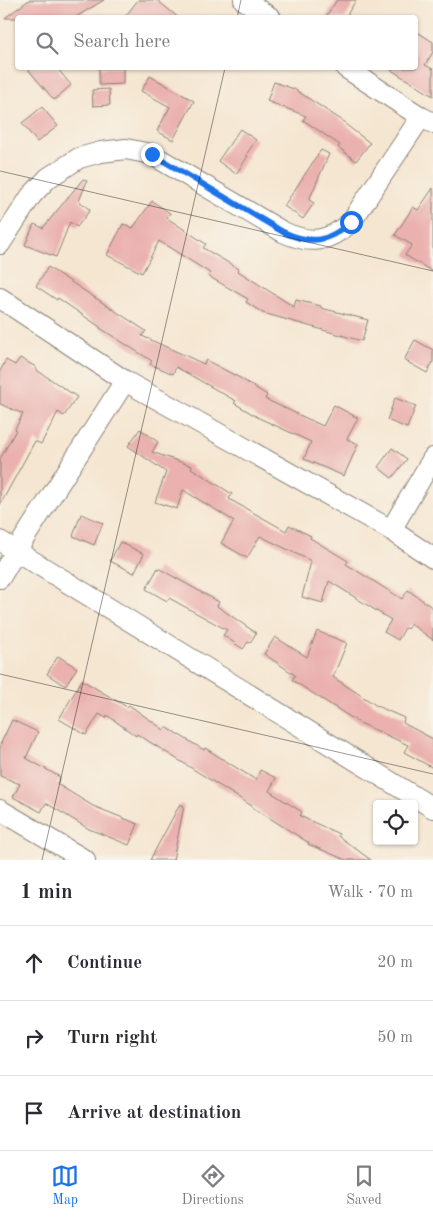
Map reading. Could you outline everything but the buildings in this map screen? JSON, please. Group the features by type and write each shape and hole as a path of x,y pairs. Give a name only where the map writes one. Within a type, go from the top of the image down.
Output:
{"street":[{"path":"244,0 266,15"},
{"path":"0,244 31,196 48,178 79,158 101,152 126,149 152,154 283,232 295,237 308,240 324,239 340,232 351,222 427,120 349,70"},
{"path":"0,298 125,381 391,530 433,558"},
{"path":"0,578 8,546 125,381"},
{"path":"391,530 433,458"},
{"path":"8,546 433,808"},
{"path":"0,810 85,860"}],"route":[{"path":"152,154 283,232 295,237 308,240 324,239 340,232 351,222"}]}
